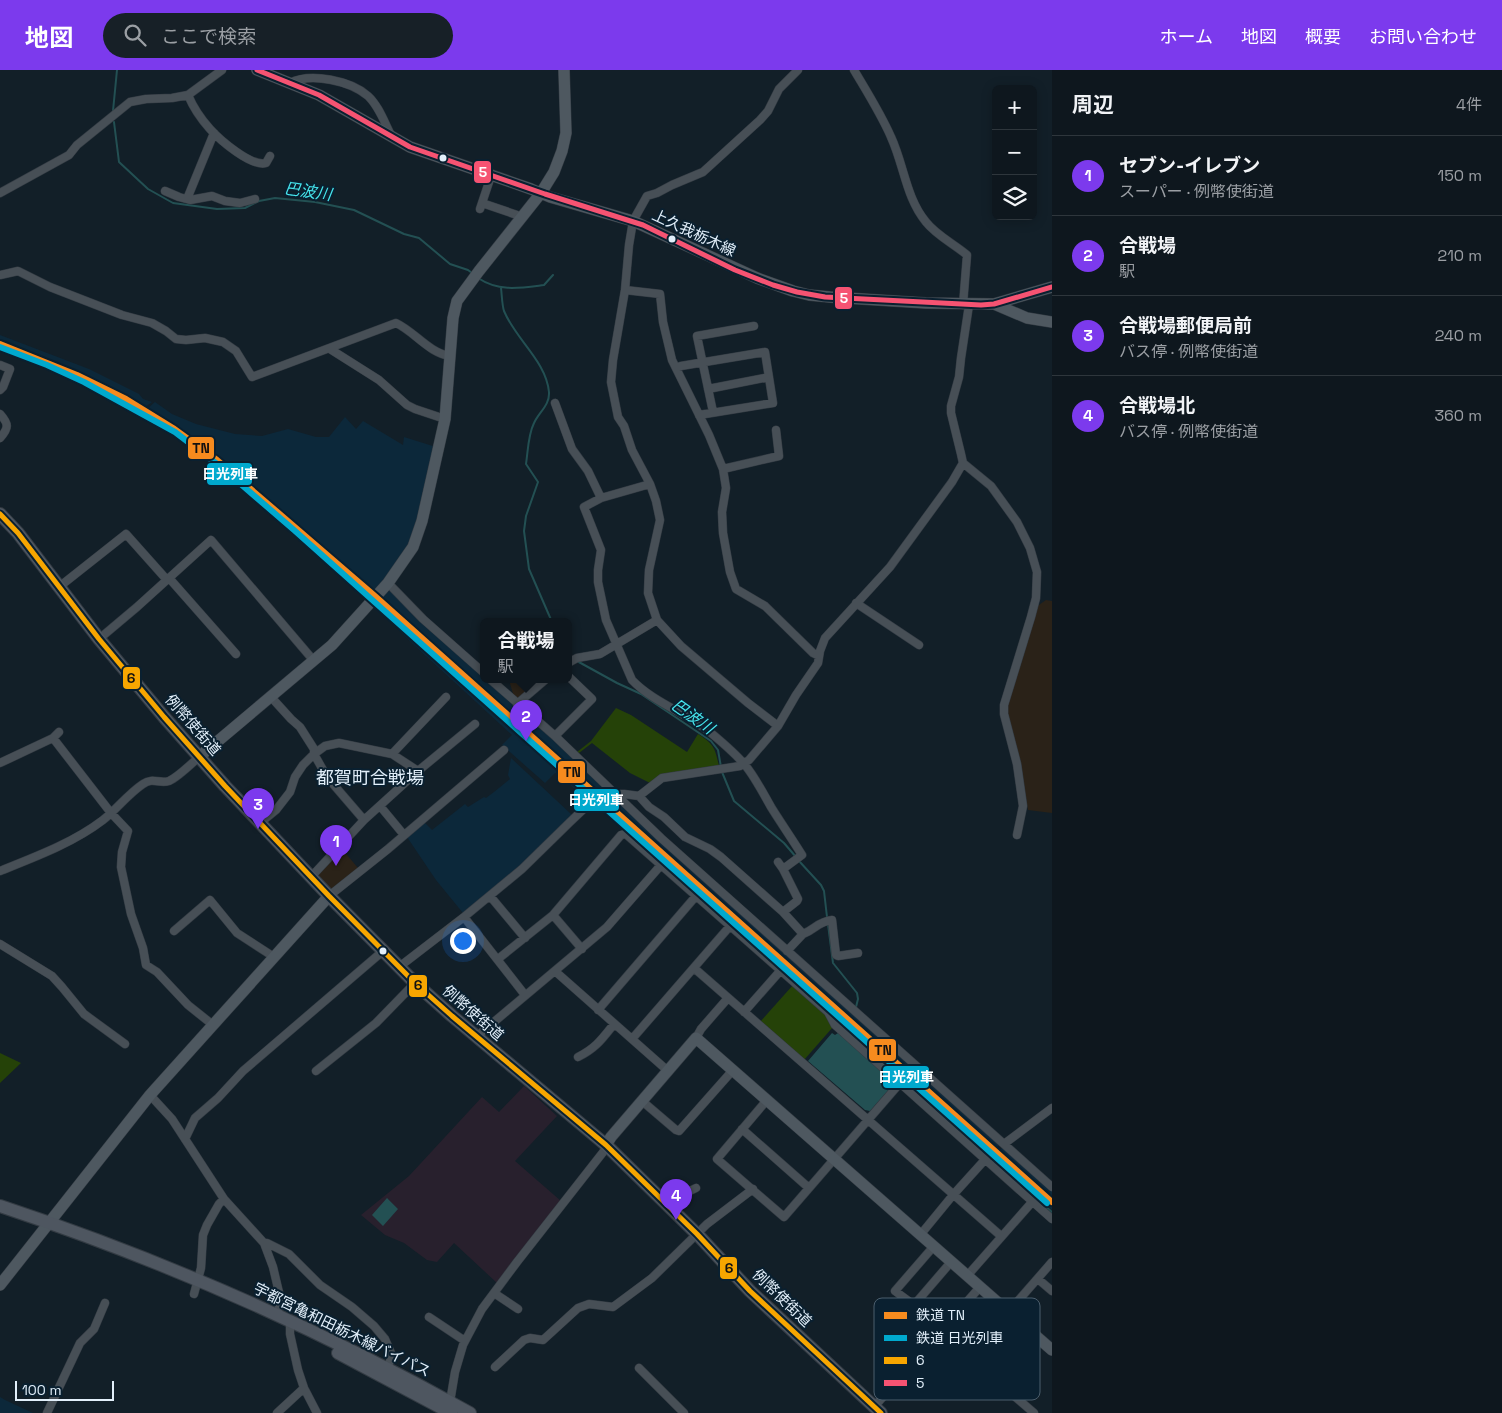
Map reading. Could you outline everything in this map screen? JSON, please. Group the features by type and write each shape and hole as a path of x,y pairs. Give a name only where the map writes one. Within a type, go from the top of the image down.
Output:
{"main road":[{"name":"例幣使街道","path":"0,514 18,533 99,639 199,758 399,968 476,1037 606,1145 697,1234 750,1290 877,1410"},
{"name":"宇都宮亀和田栃木線バイパス","path":"0,1206 49,1222 199,1280 277,1314 289,1324 449,1410 470,1413"},
{"name":"宇都宮亀和田栃木線バイパス","path":"199,1280 243,1305 387,1368 449,1410"}],"street":[{"path":"0,193 70,155 77,145 130,102 188,95 222,70"},
{"name":"上久我栃木線","path":"257,70 330,101 392,138 430,155 550,197 633,221 757,278 793,291 830,297 966,305 994,304 1027,318 1052,322"},
{"path":"0,870 67,842 111,813 144,783 152,780 164,782 171,780 314,661 345,631 388,583 409,554 420,531 445,419 453,318 458,301 542,193 558,163 565,142 564,70"},
{"path":"778,726 681,646 657,620 648,594 649,570 660,520 650,484 632,450 624,426 618,417 611,382 633,221 647,196 703,172 768,111 779,89 798,70"},
{"path":"854,70 892,137 914,205 929,226 968,255 961,358 958,383 951,406 953,422 963,463 991,486 1017,522 1030,548 1037,572 1036,598 1033,611 1004,706 1004,714 1018,764 1023,806 1017,834"},
{"path":"290,83 308,78 338,81 352,87 369,97 375,104 392,138"},
{"path":"188,95 199,114 224,142 252,161 263,164 266,163 270,156"},
{"path":"187,199 214,133"},
{"path":"492,176 481,206 517,215 521,218"},
{"path":"165,191 178,197 196,200 212,196 225,201 240,203 255,199"},
{"path":"0,275 18,271 50,287 122,315 152,323 176,339 205,338 223,342 236,351 252,377 330,349 333,346 396,322 430,347 450,356"},
{"path":"994,304 1052,287"},
{"path":"625,290 660,294 672,360 700,415 723,470 726,488 722,512 722,533 730,572 736,589 764,606 813,653 819,656"},
{"path":"712,412 698,336 754,326"},
{"path":"330,349 379,380 407,405 445,419"},
{"path":"676,368 765,352 773,403 700,415"},
{"path":"0,365 10,369 0,390"},
{"path":"708,389 769,377"},
{"path":"555,402 572,449 588,471 601,498"},
{"path":"0,414 6,421 7,426 6,432 0,438"},
{"path":"723,470 779,456 776,430"},
{"path":"639,796 662,778 744,764 778,726 796,695 818,664 824,638 890,567 952,482 963,463"},
{"path":"650,484 601,498 584,507 601,550 598,582 606,620 632,680 640,688 691,718 726,745 754,778 802,855 781,866 798,898 797,901 782,912"},
{"path":"59,587 126,534 236,654"},
{"path":"99,639 211,540 314,661"},
{"path":"388,583 423,619 480,669"},
{"path":"856,603 919,645"},
{"path":"572,661 577,658 600,654 657,620"},
{"path":"555,736 592,699 572,680"},
{"path":"494,683 555,736 615,794 786,951 1052,1187"},
{"path":"517,704 542,683"},
{"path":"271,697 300,727 314,749 314,754 327,777 364,820"},
{"path":"392,754 446,698"},
{"path":"311,877 364,820 418,771 475,724"},
{"path":"0,763 56,735 111,813 128,831 122,852 121,868 131,914 143,948 146,965 157,972 188,1005 213,1025"},
{"path":"260,824 276,810 290,792 295,777 303,764 325,746 339,743 392,754 418,771"},
{"path":"0,1285 150,1095 329,896 504,750"},
{"path":"615,794 639,796 649,807 664,817 685,837 710,849 721,857 782,912 803,934"},
{"path":"399,968 522,869 589,804"},
{"path":"380,806 404,835"},
{"path":"498,959 552,915 623,834 630,836 828,1012 836,1025 900,1083 988,1156 1032,1202 1052,1219"},
{"path":"476,1037 525,995 556,972 607,927 662,865"},
{"path":"490,896 525,938"},
{"path":"598,1010 696,896"},
{"path":"174,931 210,900 237,933 274,957"},
{"path":"552,915 582,949"},
{"path":"464,917 525,995"},
{"path":"786,951 803,934 824,921 832,920 836,955 858,952"},
{"path":"632,1039 730,926"},
{"path":"0,944 52,976 84,1014 125,1044"},
{"path":"185,1139 196,1118 243,1071 383,951"},
{"path":"694,968 1001,1236"},
{"path":"744,1012 781,970"},
{"path":"556,972 668,1071"},
{"path":"316,1071 376,1023 415,983"},
{"path":"449,1410 458,1359 482,1309 604,1151 611,1137 728,998"},
{"path":"578,1057 591,1051 614,1024"},
{"path":"696,1038 993,1298"},
{"path":"642,1101 679,1131 733,1070"},
{"path":"767,1100 717,1159 784,1217 900,1083"},
{"path":"150,1095 172,1119 224,1199 264,1243 273,1267 281,1302 277,1314"},
{"path":"1004,1144 1052,1108"},
{"path":"742,1129 809,1188"},
{"path":"921,1234 988,1156"},
{"path":"665,1203 696,1188"},
{"path":"495,1368 524,1340 530,1338 544,1340 578,1308 590,1304 613,1307 652,1278 707,1224 753,1189"},
{"path":"194,1294 199,1280 203,1235 219,1204 224,1199"},
{"path":"967,1276 1032,1202"},
{"path":"264,1243 289,1254 320,1285 352,1307 374,1326 385,1339 391,1353 387,1368"},
{"path":"905,1298 896,1291 934,1246"},
{"path":"920,1298 951,1262"},
{"path":"1021,1298 1052,1262"},
{"path":"1038,1279 1052,1291"},
{"path":"971,1298 980,1287"},
{"path":"494,1293 518,1309"},
{"path":"47,1413 80,1343 94,1329 105,1303"},
{"path":"428,1317 465,1341"},
{"path":"289,1324 298,1370 304,1388 317,1413"},
{"path":"1040,1339 1052,1350"},
{"path":"639,1368 684,1413"},
{"path":"277,1413 304,1388"},
{"path":"877,1410 885,1400"},
{"path":"1019,1400 1034,1413"}],"shaded area":[{"path":"0,335 89,369 139,394 143,399 152,402 134,415 134,412 99,390 37,362 0,349"},
{"path":"155,402 172,414 196,424 235,434 262,436 288,429 316,437 329,437 345,417 356,429 363,421 403,445 404,437 436,447 413,536 398,563 367,600 309,543 227,473 158,424 140,415"},
{"path":"390,590 480,673 480,683 491,683 606,789 590,801 555,773 545,783 502,745 512,735 372,604"},
{"path":"1046,600 1052,601 1052,813 1028,810 1021,770 1006,710 1036,607"},
{"path":"510,683 538,683 517,699 514,697"},
{"path":"511,758 571,814 571,817 521,865 463,913 436,880 407,837 424,822 432,830 465,804 468,807 494,792 510,779 508,775"},
{"path":"609,793 999,1145 988,1152 646,846 593,804"},
{"path":"342,849 358,868 330,892 315,877"},
{"path":"832,1033 835,1035 838,1033 893,1080 889,1084 892,1086 870,1111 865,1110 808,1061"},
{"path":"524,1086 557,1116 515,1161 561,1201 497,1283 454,1243 437,1262 427,1260 404,1243 385,1235 361,1215 409,1176 482,1097 499,1112"},
{"path":"1002,1148 1007,1150 1052,1191 1052,1210 992,1156"},
{"path":"387,1198 398,1209 383,1226 372,1215"},
{"path":"0,1397 5,1400 33,1413 0,1413"}],"green space":[{"path":"616,708 631,715 687,752 698,734 713,747 719,766 650,783 630,773 592,743 579,753 577,752 591,741"},
{"path":"793,985 825,1014 833,1027 804,1060 760,1022"},
{"path":"0,1053 21,1063 0,1083"}],"waterway":[{"name":"巴波川","path":"113,111 117,70"},
{"name":"巴波川","path":"114,122 119,162 148,189 173,203 217,209 245,208 259,201 275,198 315,202 354,210 404,234 419,238 450,264 472,273"},
{"name":"巴波川","path":"478,278 494,285 518,288 544,285 553,275"},
{"name":"巴波川","path":"501,288 502,303 509,322 537,360 547,381 549,392 548,401 536,419 529,438 526,464 538,482 526,516 524,531 529,569 550,618"},
{"name":"巴波川","path":"577,661 641,694 711,741 718,750 721,767"},
{"name":"巴波川","path":"722,772 734,801 784,843 796,857"},
{"name":"巴波川","path":"799,861 821,885 824,891 827,917"},
{"name":"巴波川","path":"828,924 833,963 857,993 856,1007"},
{"name":"巴波川","path":"845,1022 843,1026 986,1153"},
{"name":"巴波川","path":"991,1158 1052,1212"}],"rail line":[{"name":"TN","path":"0,344 77,375 126,399 173,428 217,460 375,596 1052,1202"},
{"name":"日光列車","path":"0,347 84,382 175,432 221,467 294,530 1047,1203"}],"transit line":[{"name":"5","path":"257,70 319,95 410,147 545,194 643,225 735,270 797,292 825,297 981,305 994,304 1052,287"},
{"name":"6","path":"0,514 18,533 99,639 164,717 225,786 329,896 415,983 606,1145 697,1234 750,1291 881,1413"}],"place":[{"name":"合戦場","path":"526,741"},
{"name":"合戦場郵便局前","path":"258,829"},
{"name":"セブン-イレブン","path":"336,866"},
{"name":"合戦場北","path":"676,1220"}],"district":[{"name":"都賀町合戦場","path":"370,778"}]}
